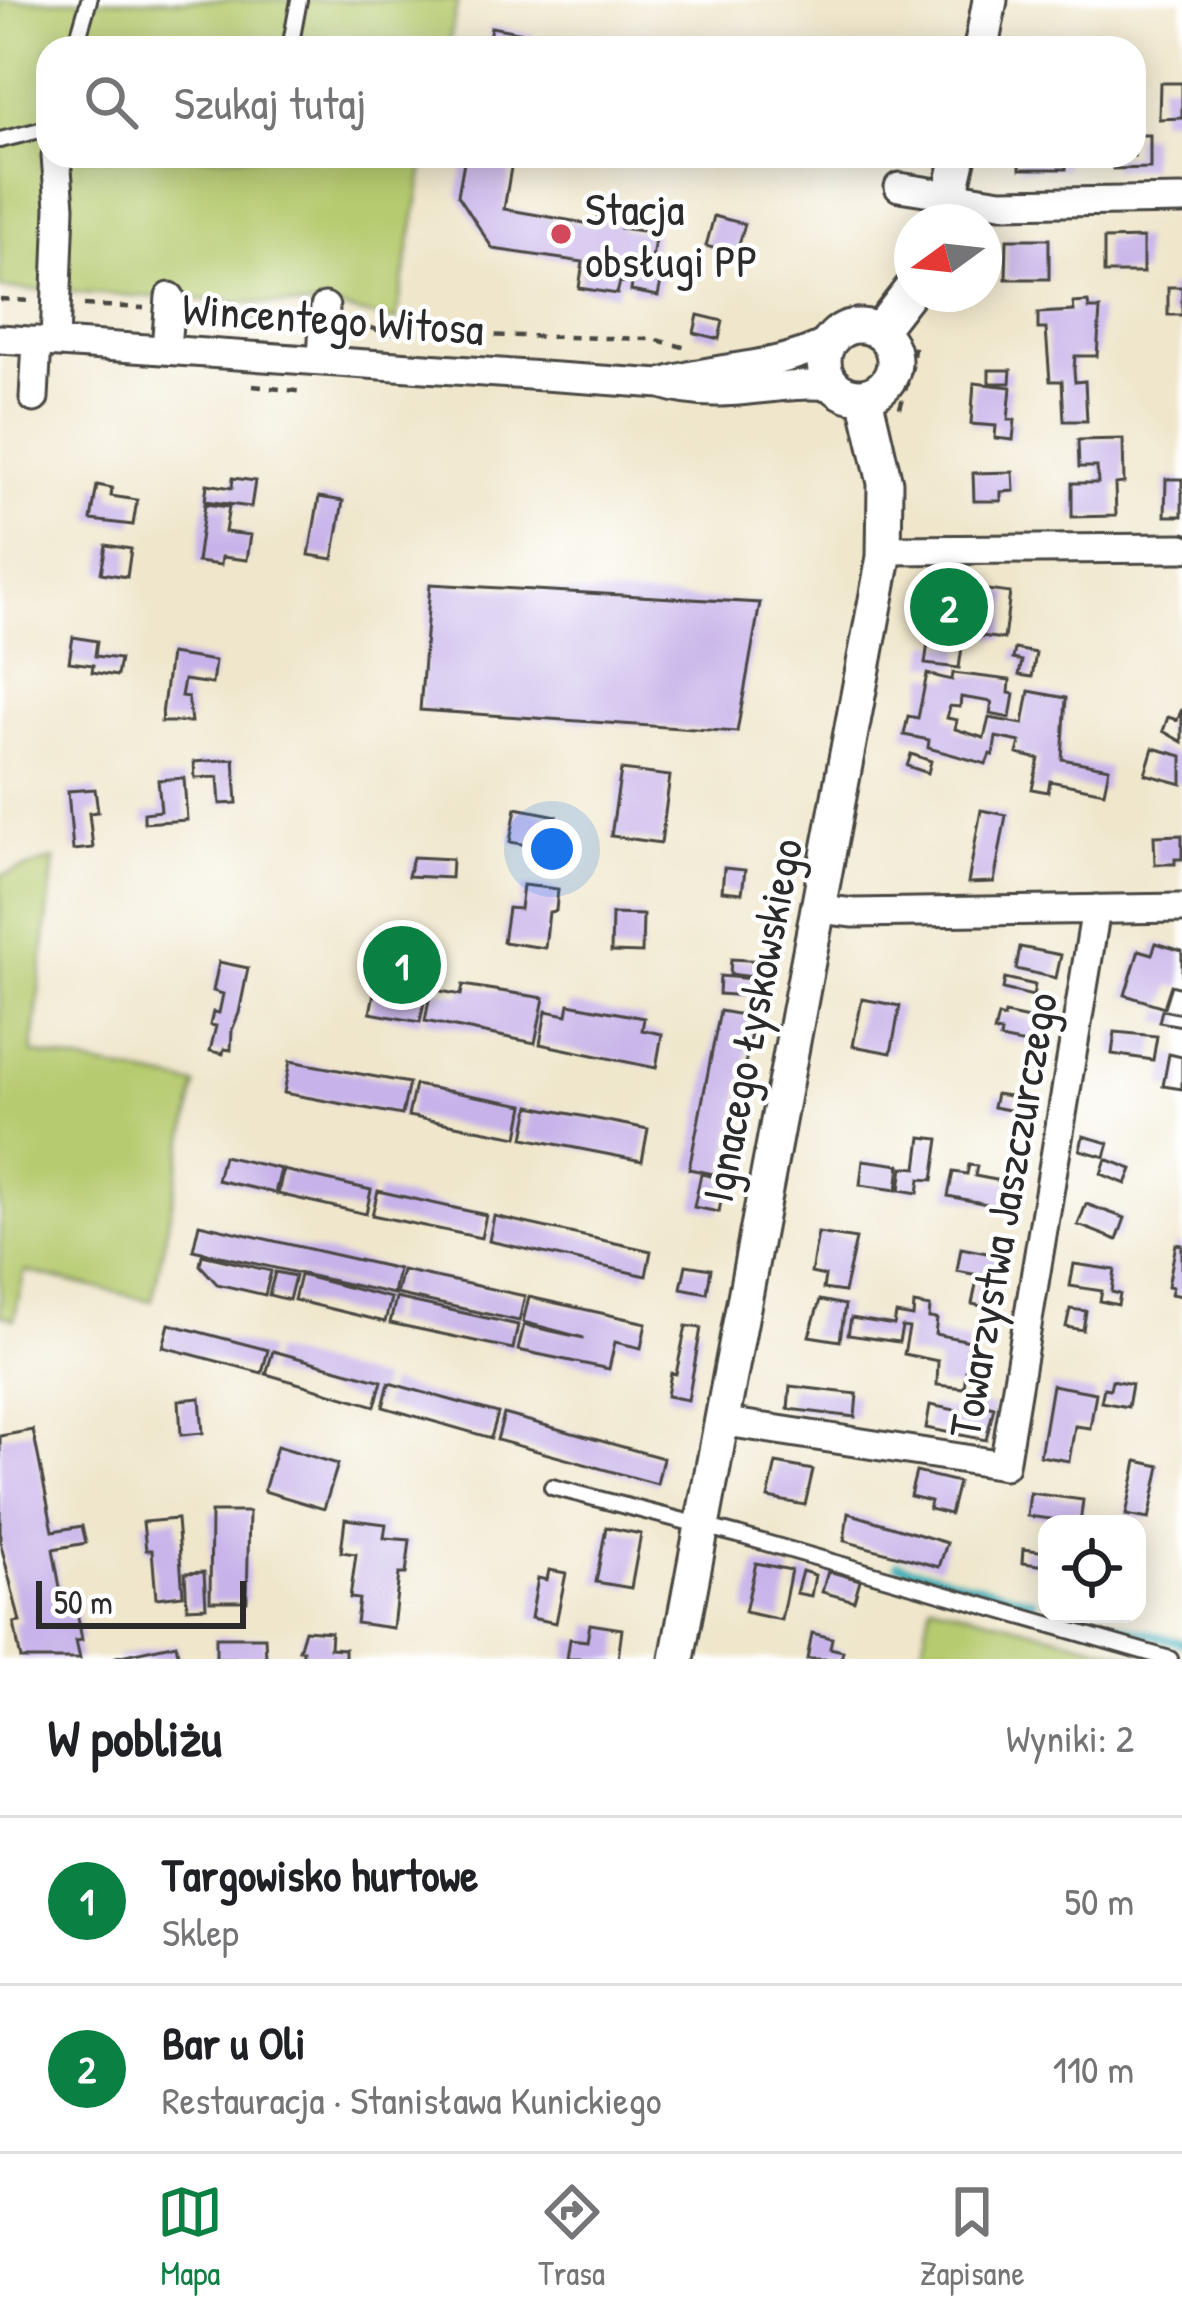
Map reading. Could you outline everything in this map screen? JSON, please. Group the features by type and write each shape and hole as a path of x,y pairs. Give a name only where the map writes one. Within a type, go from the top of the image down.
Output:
{"street":[{"path":"983,36 990,0"},
{"path":"34,398 57,303 57,168"},
{"path":"948,204 956,168"},
{"path":"899,187 934,204"},
{"path":"993,204 1182,200"},
{"path":"166,349 169,303"},
{"path":"878,332 894,311"},
{"path":"322,359 325,313"},
{"path":"868,327 878,332 892,350 892,373 878,392 866,397 832,386 823,364 828,342 846,328 868,327"},
{"name":"Wincentego Witosa","path":"0,339 661,384 709,394 832,386"},
{"name":"Wincentego Witosa","path":"661,384 774,362 828,342"},
{"name":"Ignacego Łyskowskiego","path":"677,1659 885,550 885,483 866,397"},
{"path":"885,550 1182,548"},
{"path":"819,909 854,913 1182,908"},
{"name":"Towarzystwa Jaszczurczego","path":"720,1421 1004,1465 1096,909"}],"lane":[{"path":"78,36 89,0"},
{"path":"292,36 299,0"},
{"path":"0,140 36,131"},
{"path":"552,1486 1170,1659"}],"path":[{"path":"0,299 325,313 389,333 653,339 705,350"},
{"path":"900,413 916,334"}],"green space":[{"path":"0,0 458,0 450,36 36,36 36,168 424,168 396,321 338,308 0,288"},
{"path":"54,859 32,1053 196,1085 152,1301 25,1271 14,1319 0,1315 0,876"},
{"path":"931,1603 1146,1659 920,1659"}],"building":[{"path":"491,27 534,35 534,36 489,36"},
{"path":"1160,83 1182,83 1182,118 1159,119"},
{"path":"1146,135 1150,135 1150,168 1113,169 1146,168"},
{"path":"463,168 511,168 504,209 596,225 598,215 624,219 621,228 656,233 651,265 664,268 658,296 631,291 632,283 620,282 617,294 579,288 583,262 493,249 458,195"},
{"path":"714,216 745,224 736,255 706,246"},
{"path":"1143,238 1143,273 1104,273 1104,239"},
{"path":"1007,239 1049,239 1049,279 1006,279"},
{"path":"1168,287 1182,287 1182,315 1168,315"},
{"path":"1088,302 1089,309 1100,309 1097,356 1075,356 1074,370 1075,382 1085,381 1087,421 1064,421 1062,381 1050,381 1046,329 1038,329 1038,313 1074,311 1073,303"},
{"path":"698,315 723,321 719,339 694,333"},
{"path":"989,370 1011,370 1010,383 989,383"},
{"path":"974,383 1011,387 1008,420 1015,420 1013,440 995,438 996,426 971,424"},
{"path":"1123,439 1124,483 1115,484 1116,516 1072,517 1072,483 1098,483 1097,467 1079,467 1078,440"},
{"path":"1013,472 1014,491 1001,492 1001,501 974,501 973,473"},
{"path":"233,478 255,481 251,507 205,501 207,484 232,488"},
{"path":"1166,479 1182,479 1182,516 1165,516"},
{"path":"97,485 112,488 111,496 137,500 133,525 91,520"},
{"path":"319,497 343,501 333,559 309,555"},
{"path":"205,504 229,507 225,532 251,535 247,560 222,557 221,565 197,562"},
{"path":"106,545 131,549 127,577 101,573"},
{"path":"430,584 760,603 737,732 420,710"},
{"path":"943,584 1010,593 1004,639 936,630 938,616 930,611 932,601 941,598"},
{"path":"73,637 97,641 95,656 120,659 117,676 92,672 93,665 69,662"},
{"path":"928,643 962,647 959,668 925,664"},
{"path":"1015,649 1036,653 1032,677 1019,675 1022,661 1013,659"},
{"path":"170,654 215,661 212,684 184,680 181,696 188,697 191,722 161,722"},
{"path":"953,673 1010,680 1009,693 1014,694 1010,718 990,714 992,702 961,697 960,707 950,706 947,718 957,720 955,729 984,738 989,718 1023,724 1029,691 1066,698 1062,759 1109,768 1104,792 1050,781 1048,792 1032,789 1039,759 1017,754 1020,742 996,737 986,764 928,748 929,740 904,735 908,716 918,718 927,674 952,680"},
{"path":"1182,709 1182,742 1163,731 1168,717 1177,720"},
{"path":"1153,748 1182,756 1182,784 1145,774"},
{"path":"911,754 931,761 928,773 907,766"},
{"path":"234,759 237,803 220,804 218,777 195,778 194,762"},
{"path":"621,770 670,776 661,843 611,836"},
{"path":"184,778 187,820 144,823 144,813 161,811 158,780"},
{"path":"95,789 98,812 89,813 93,848 73,850 68,791"},
{"path":"516,808 557,816 550,849 510,842"},
{"path":"981,810 1006,815 994,882 968,883"},
{"path":"1182,835 1182,859 1175,859 1175,864 1155,864 1154,836"},
{"path":"413,857 452,859 451,878 408,876"},
{"path":"724,868 745,870 742,893 722,891"},
{"path":"523,885 558,889 556,911 549,912 545,948 503,942 508,908 520,909"},
{"path":"612,914 643,915 642,953 611,952"},
{"path":"1156,943 1182,951 1182,988 1171,985 1164,1007 1125,995 1139,950 1152,954"},
{"path":"1020,947 1061,955 1056,978 1016,969"},
{"path":"731,959 763,961 761,978 730,974"},
{"path":"219,962 248,968 231,1050 224,1049 223,1054 210,1051 216,1026 210,1025 213,1012 219,1013 223,994 213,991"},
{"path":"720,976 764,980 763,997 719,994"},
{"path":"1005,978 1035,985 1033,996 1003,989"},
{"path":"463,985 544,998 535,1043 425,1021 431,989 461,995"},
{"path":"375,988 425,997 420,1022 370,1013"},
{"path":"862,999 900,1006 891,1053 853,1046"},
{"path":"569,1004 644,1018 642,1030 662,1034 656,1068 540,1044 546,1011 567,1015"},
{"path":"1162,1010 1182,1014 1182,1026 1159,1022"},
{"path":"720,1011 754,1017 724,1176 689,1169"},
{"path":"998,1016 1047,1023 1041,1047 1000,1039 1001,1033 994,1032"},
{"path":"1115,1032 1157,1036 1153,1060 1112,1054"},
{"path":"1169,1054 1182,1057 1182,1089 1163,1086"},
{"path":"290,1061 409,1083 402,1115 284,1093"},
{"path":"415,1085 524,1105 518,1137 408,1116"},
{"path":"996,1094 1016,1097 1014,1111 993,1107"},
{"path":"530,1106 648,1129 642,1161 524,1138"},
{"path":"1083,1136 1109,1143 1105,1157 1080,1150"},
{"path":"921,1137 939,1139 933,1180 920,1179 918,1193 900,1190 903,1167 917,1168"},
{"path":"223,1156 281,1169 275,1193 217,1180"},
{"path":"1106,1159 1132,1169 1126,1184 1101,1174"},
{"path":"863,1160 900,1165 897,1190 860,1185"},
{"path":"969,1165 977,1166 975,1176 1017,1184 1011,1209 948,1196 953,1172 967,1174"},
{"path":"283,1170 371,1190 366,1214 278,1194"},
{"path":"701,1174 725,1179 719,1212 694,1207"},
{"path":"378,1191 486,1215 481,1238 372,1215"},
{"path":"1086,1204 1125,1218 1117,1240 1078,1225"},
{"path":"494,1216 651,1251 646,1276 489,1241"},
{"path":"199,1224 398,1269 393,1294 193,1250"},
{"path":"818,1233 856,1239 844,1292 823,1289 825,1276 811,1273"},
{"path":"1176,1244 1182,1245 1182,1296 1171,1294 1173,1287 1168,1286"},
{"path":"961,1248 1002,1256 992,1308 972,1304 978,1275 957,1271"},
{"path":"202,1255 271,1271 265,1295 217,1284 200,1265"},
{"path":"1074,1264 1115,1270 1112,1292 1120,1294 1118,1305 1100,1301 1102,1291 1070,1286"},
{"path":"686,1265 711,1269 707,1293 681,1288"},
{"path":"402,1270 525,1296 519,1321 396,1294"},
{"path":"275,1272 295,1276 289,1300 269,1295"},
{"path":"300,1275 391,1298 385,1322 294,1300"},
{"path":"529,1297 646,1323 641,1348 615,1342 609,1369 518,1350 524,1325 584,1338 523,1322"},
{"path":"396,1298 518,1325 513,1349 390,1323"},
{"path":"820,1300 845,1305 840,1341 809,1336"},
{"path":"914,1304 930,1307 929,1318 937,1319 935,1334 970,1341 964,1388 937,1385 938,1361 904,1354 909,1328 902,1327 899,1342 848,1335 851,1318 894,1325 896,1314 913,1317"},
{"path":"1070,1309 1086,1311 1083,1330 1066,1327"},
{"path":"169,1324 268,1350 262,1373 163,1347"},
{"path":"686,1326 701,1328 688,1400 667,1396"},
{"path":"273,1351 382,1381 375,1406 266,1374"},
{"path":"1112,1380 1132,1384 1128,1407 1101,1402"},
{"path":"389,1383 498,1413 491,1438 383,1407"},
{"path":"1052,1385 1096,1393 1090,1428 1075,1426 1069,1461 1040,1456"},
{"path":"790,1386 857,1394 855,1417 788,1409"},
{"path":"200,1398 203,1433 181,1435 179,1400"},
{"path":"972,1402 994,1407 986,1440 926,1428 930,1405 970,1413"},
{"path":"504,1414 663,1458 657,1484 497,1440"},
{"path":"33,1430 53,1531 82,1526 86,1543 53,1549 65,1615 77,1612 80,1659 21,1659 19,1650 14,1623 20,1622 0,1541 0,1436"},
{"path":"277,1446 338,1464 324,1509 264,1491"},
{"path":"1137,1461 1160,1466 1149,1519 1126,1515"},
{"path":"776,1463 813,1470 805,1505 768,1498"},
{"path":"916,1472 958,1482 950,1514 929,1509 931,1501 910,1496"},
{"path":"1030,1493 1083,1500 1081,1515 1027,1516"},
{"path":"211,1512 249,1512 247,1601 210,1601"},
{"path":"848,1513 947,1543 939,1567 844,1541"},
{"path":"177,1519 183,1595 156,1598 152,1550 146,1550 143,1522"},
{"path":"345,1519 386,1524 384,1538 410,1540 406,1574 399,1574 393,1628 356,1623 359,1599 350,1598 356,1554 341,1552"},
{"path":"606,1527 641,1534 631,1588 596,1582"},
{"path":"1023,1549 1038,1551 1038,1565 1022,1563"},
{"path":"756,1563 791,1570 781,1620 745,1612"},
{"path":"549,1570 566,1573 556,1623 531,1618 538,1578 547,1580"},
{"path":"802,1571 815,1575 811,1596 796,1593"},
{"path":"828,1571 860,1580 854,1601 822,1592"},
{"path":"204,1572 206,1607 187,1608 185,1573"},
{"path":"590,1624 622,1629 618,1659 567,1659 570,1639 587,1641"},
{"path":"305,1630 331,1632 330,1648 345,1649 345,1659 303,1659 303,1650 299,1650"},
{"path":"812,1633 832,1638 830,1648 843,1651 841,1659 807,1659"},
{"path":"216,1637 265,1637 266,1659 216,1659"},
{"path":"176,1644 179,1659 116,1659 116,1657"}],"waterway":[{"path":"898,1565 1033,1601"},
{"path":"1111,1623 1182,1643"}],"place":[{"name":"Stacja obsługi PP","path":"561,234"},
{"name":"Bar u Oli","path":"949,607"},
{"name":"Targowisko hurtowe","path":"402,965"}]}
